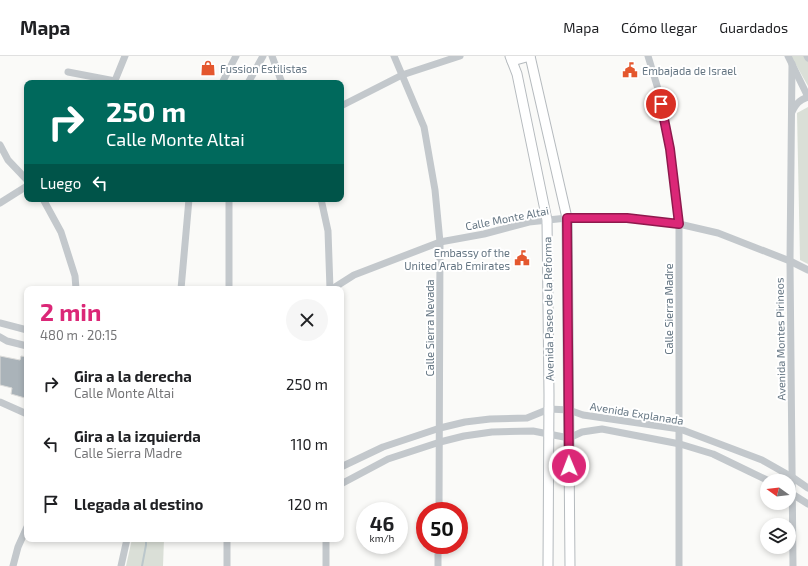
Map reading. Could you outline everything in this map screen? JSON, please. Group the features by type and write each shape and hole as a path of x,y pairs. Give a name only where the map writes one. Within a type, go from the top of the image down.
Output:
{"main road":[{"path":"511,59 530,56"},
{"name":"Avenida Paseo de la Reforma","path":"530,56 567,218 570,566"},
{"name":"Avenida Paseo de la Reforma","path":"511,59 517,74 547,220 550,435 548,566"}],"street":[{"path":"116,80 124,56"},
{"path":"224,80 236,56"},
{"path":"250,80 263,56"},
{"path":"272,56 281,80"},
{"name":"Calle Sierra Nevada","path":"394,56 424,127 435,190 440,242 439,502"},
{"path":"344,104 402,75 460,56"},
{"name":"Calle Sierra Madre","path":"648,56 658,89 670,149 679,224 679,566"},
{"path":"787,56 808,97 798,102 792,112"},
{"name":"Avenida Montes Pirineos","path":"792,64 790,183 792,474"},
{"path":"68,72 106,80"},
{"path":"0,145 8,160 24,177"},
{"path":"0,203 24,188"},
{"path":"45,202 61,232 75,276 76,286"},
{"path":"181,286 189,202"},
{"path":"229,202 229,286"},
{"path":"322,202 328,231 331,286"},
{"name":"Calle Monte Altai","path":"336,286 354,275 440,242 484,234 529,222 567,218 627,218 679,224 718,233 808,270"},
{"path":"0,322 24,329"},
{"path":"0,337 7,342 24,345"},
{"path":"0,402 24,413"},
{"name":"Avenida Explanada","path":"344,466 383,447 440,428 490,419 527,418 549,409 569,410 583,415 680,429 762,460 787,474"},
{"name":"Avenida Explanada","path":"344,482 388,459 440,442 464,436 492,432 533,431 569,438 582,432 602,429 680,444 712,454 760,477"},
{"name":"Avenida Explanada","path":"796,480 808,488"},
{"path":"796,496 808,504"},
{"name":"Avenida Montes Pirineos","path":"791,510 793,566"},
{"path":"13,566 18,547 24,534"},
{"path":"121,566 126,542"},
{"path":"227,542 227,566"},
{"path":"326,542 326,566"},
{"path":"438,554 438,566"}],"shaded area":[{"path":"791,56 808,56 808,86"},
{"path":"808,107 808,264 800,260 797,113"},
{"path":"131,542 164,542 163,566 126,566"}],"building":[{"path":"0,356 20,360 21,356 24,356 24,398 11,394 12,388 0,385"}],"waterway":[{"path":"142,566 146,542"}],"place":[{"name":"Fussion Estilistas","path":"208,68"},
{"name":"Embajada de Israel","path":"630,70"},
{"name":"Embassy of the United Arab Emirates","path":"522,258"}],"route":[{"path":"569,466 567,218 627,218 679,224 670,149 661,104"}]}
